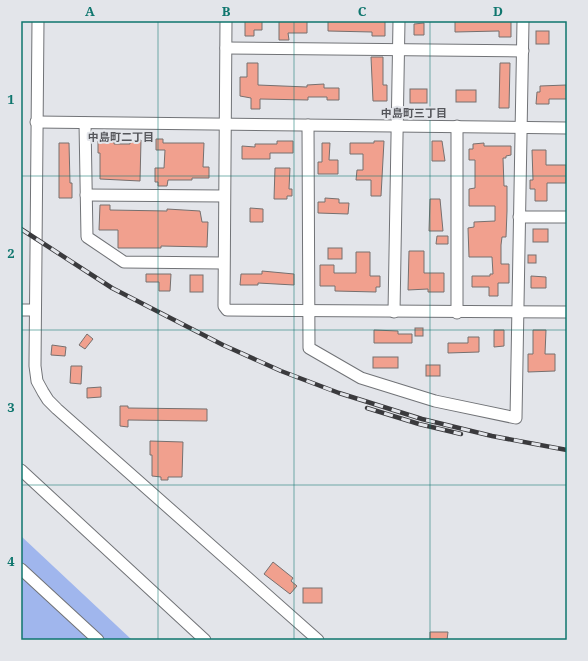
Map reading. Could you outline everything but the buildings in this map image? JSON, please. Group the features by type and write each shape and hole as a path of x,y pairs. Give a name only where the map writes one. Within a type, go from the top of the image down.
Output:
{"street":[{"path":"38,21 36,122 37,247 34,310 35,366 37,380 48,400 318,640"},
{"path":"226,21 223,263 224,306 228,310 457,313 567,312"},
{"path":"394,312 400,21"},
{"path":"308,125 309,348 361,378 436,401 516,418 523,21"},
{"path":"226,48 523,51"},
{"path":"36,122 567,128"},
{"path":"85,123 87,237 124,262 223,263"},
{"path":"457,126 457,313"},
{"path":"86,195 224,196"},
{"path":"519,217 567,217"},
{"path":"21,310 34,310"},
{"path":"21,470 205,640"},
{"path":"21,569 98,640"}],"shaded area":[{"path":"21,536 132,640 102,640 21,565"},
{"path":"21,573 93,640 21,640"}],"railway":[{"path":"21,229 112,288 223,345 281,371 339,393 422,419 492,436 567,450"},
{"path":"367,408 419,424 461,434"}],"district":[{"name":"中島町三丁目","path":"414,113"},
{"name":"中島町二丁目","path":"121,137"}]}
